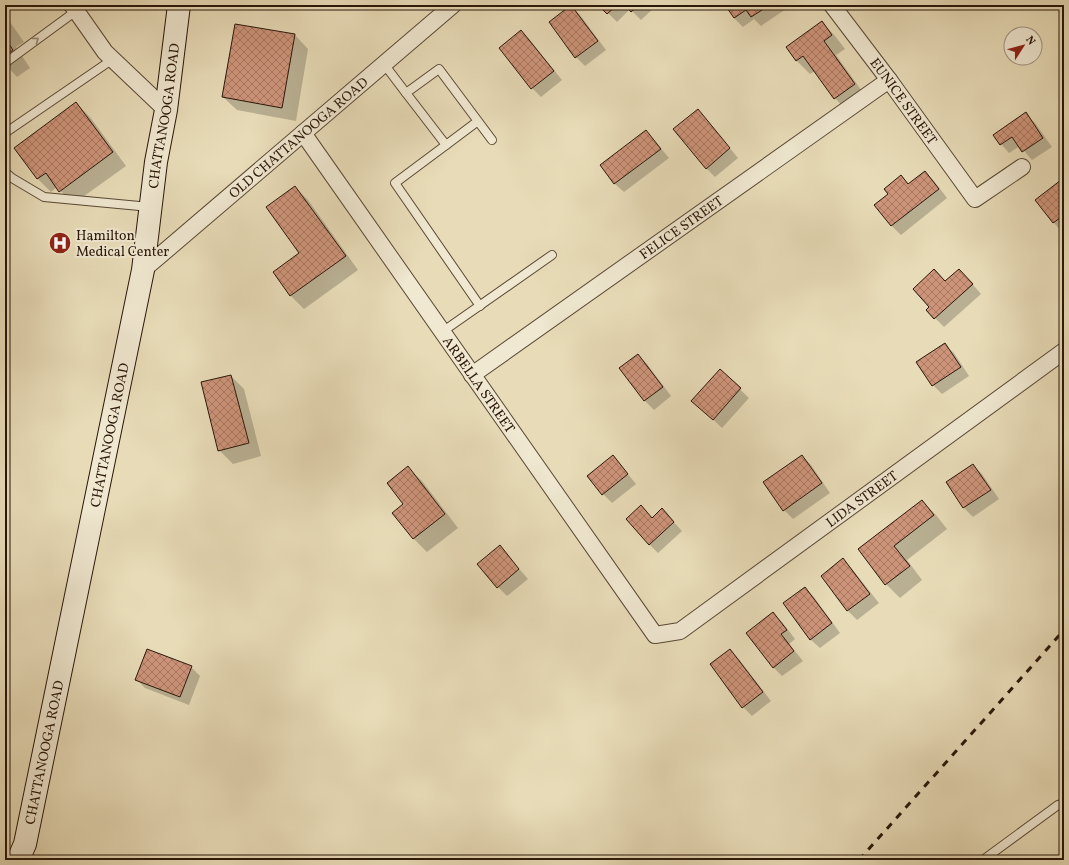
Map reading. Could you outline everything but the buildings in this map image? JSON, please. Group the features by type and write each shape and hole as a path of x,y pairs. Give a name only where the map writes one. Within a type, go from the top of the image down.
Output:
{"main road":[{"name":"CHATTANOOGA ROAD","path":"18,860 25,844 143,270 156,162 166,110 179,5"}],"street":[{"name":"OLD CHATTANOOGA ROAD","path":"143,270 453,5"},
{"name":"EUNICE STREET","path":"832,5 889,80 974,199 1022,166"},
{"path":"74,8 105,52 166,110"},
{"name":"FELICE STREET","path":"472,375 889,80"},
{"name":"ARBELLA STREET","path":"303,133 655,635"},
{"name":"LIDA STREET","path":"655,635 680,632 1064,351"}],"lane":[{"path":"5,64 74,8"},
{"path":"5,132 114,59"},
{"path":"384,64 446,145"},
{"path":"406,94 439,69 492,140"},
{"path":"478,121 395,183 480,306"},
{"path":"5,172 12,178 44,197 151,207"},
{"path":"442,332 552,255"},
{"path":"982,860 1058,805 1064,803"}],"railway":[{"path":"859,860 1064,630"}],"place":[{"name":"Hamilton Medical Center","path":"60,243"}]}
